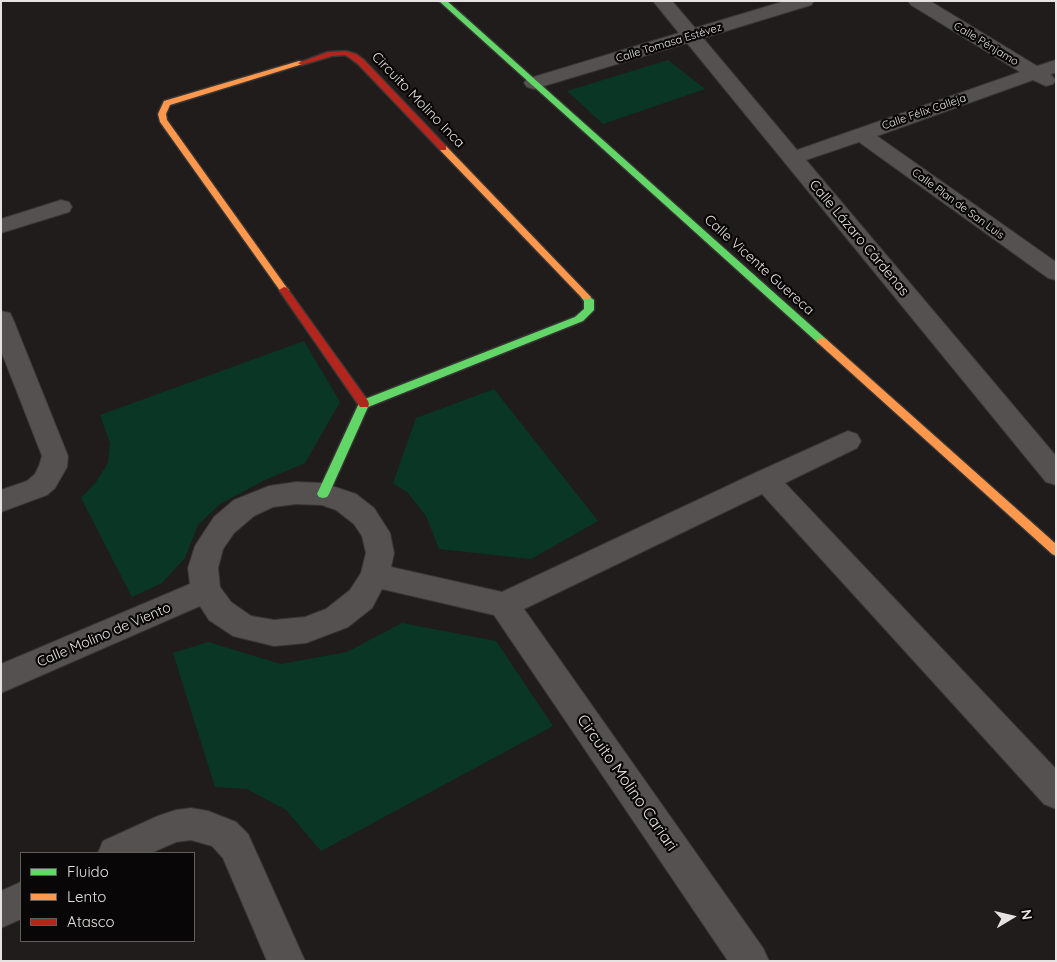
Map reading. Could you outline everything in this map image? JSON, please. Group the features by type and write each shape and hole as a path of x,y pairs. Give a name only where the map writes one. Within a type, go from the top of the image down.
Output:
{"street":[{"name":"Calle Vicente Guereca","path":"442,1 1056,551"},
{"name":"Calle Lázaro Cárdenas","path":"662,1 1056,475"},
{"name":"Calle Tomasa Estévez","path":"534,83 805,1"},
{"name":"Calle Pénjamo","path":"917,1 1056,86"},
{"name":"Circuito Molino Inca","path":"346,53 353,56 361,62 589,300 589,310 579,319 364,404 163,120 162,114 167,103 331,54 346,53"},
{"name":"Calle Félix Calleja","path":"793,158 1056,66"},
{"name":"Calle Plan de San Luis","path":"861,134 1056,273"},
{"path":"1,226 61,207"},
{"path":"1,319 55,456 53,467 45,481 37,488 1,501"},
{"path":"323,494 364,404"},
{"path":"375,575 504,605 848,440"},
{"path":"765,480 1056,793"},
{"path":"296,493 323,494 346,502 364,516 376,533 380,553 375,575 360,599 336,618 306,630 274,633 244,627 220,612 206,590 203,568 209,546 224,525 244,508 269,497 296,493"},
{"name":"Calle Molino de Viento","path":"1,679 206,590"},
{"name":"Circuito Molino Cariari","path":"504,605 750,961"},
{"path":"117,852 158,832 176,826 191,824 208,827 224,834 236,846 286,961"},
{"path":"1,910 20,900"}],"green space":[{"path":"668,60 705,89 603,124 567,91"},
{"path":"304,341 340,402 305,463 265,480 220,504 198,525 185,558 162,583 132,597 81,498 96,482 108,463 110,443 100,415"},
{"path":"494,389 598,521 531,559 439,549 426,516 408,493 393,483 416,418"},
{"path":"402,623 496,641 553,726 321,851 286,810 247,789 215,787 173,653 208,642 281,664 347,652"}],"traffic: fast":[{"path":"442,1 822,341"},
{"path":"323,494 364,404 579,319 589,310 589,300 586,297"}],"traffic: slow":[{"path":"284,290 163,120 162,114 167,103 302,63"},
{"path":"443,148 586,297"},
{"path":"822,341 1056,551"}],"traffic: jam":[{"path":"302,63 331,54 346,53 353,56 361,62 443,148"},
{"path":"284,290 364,404"}]}
